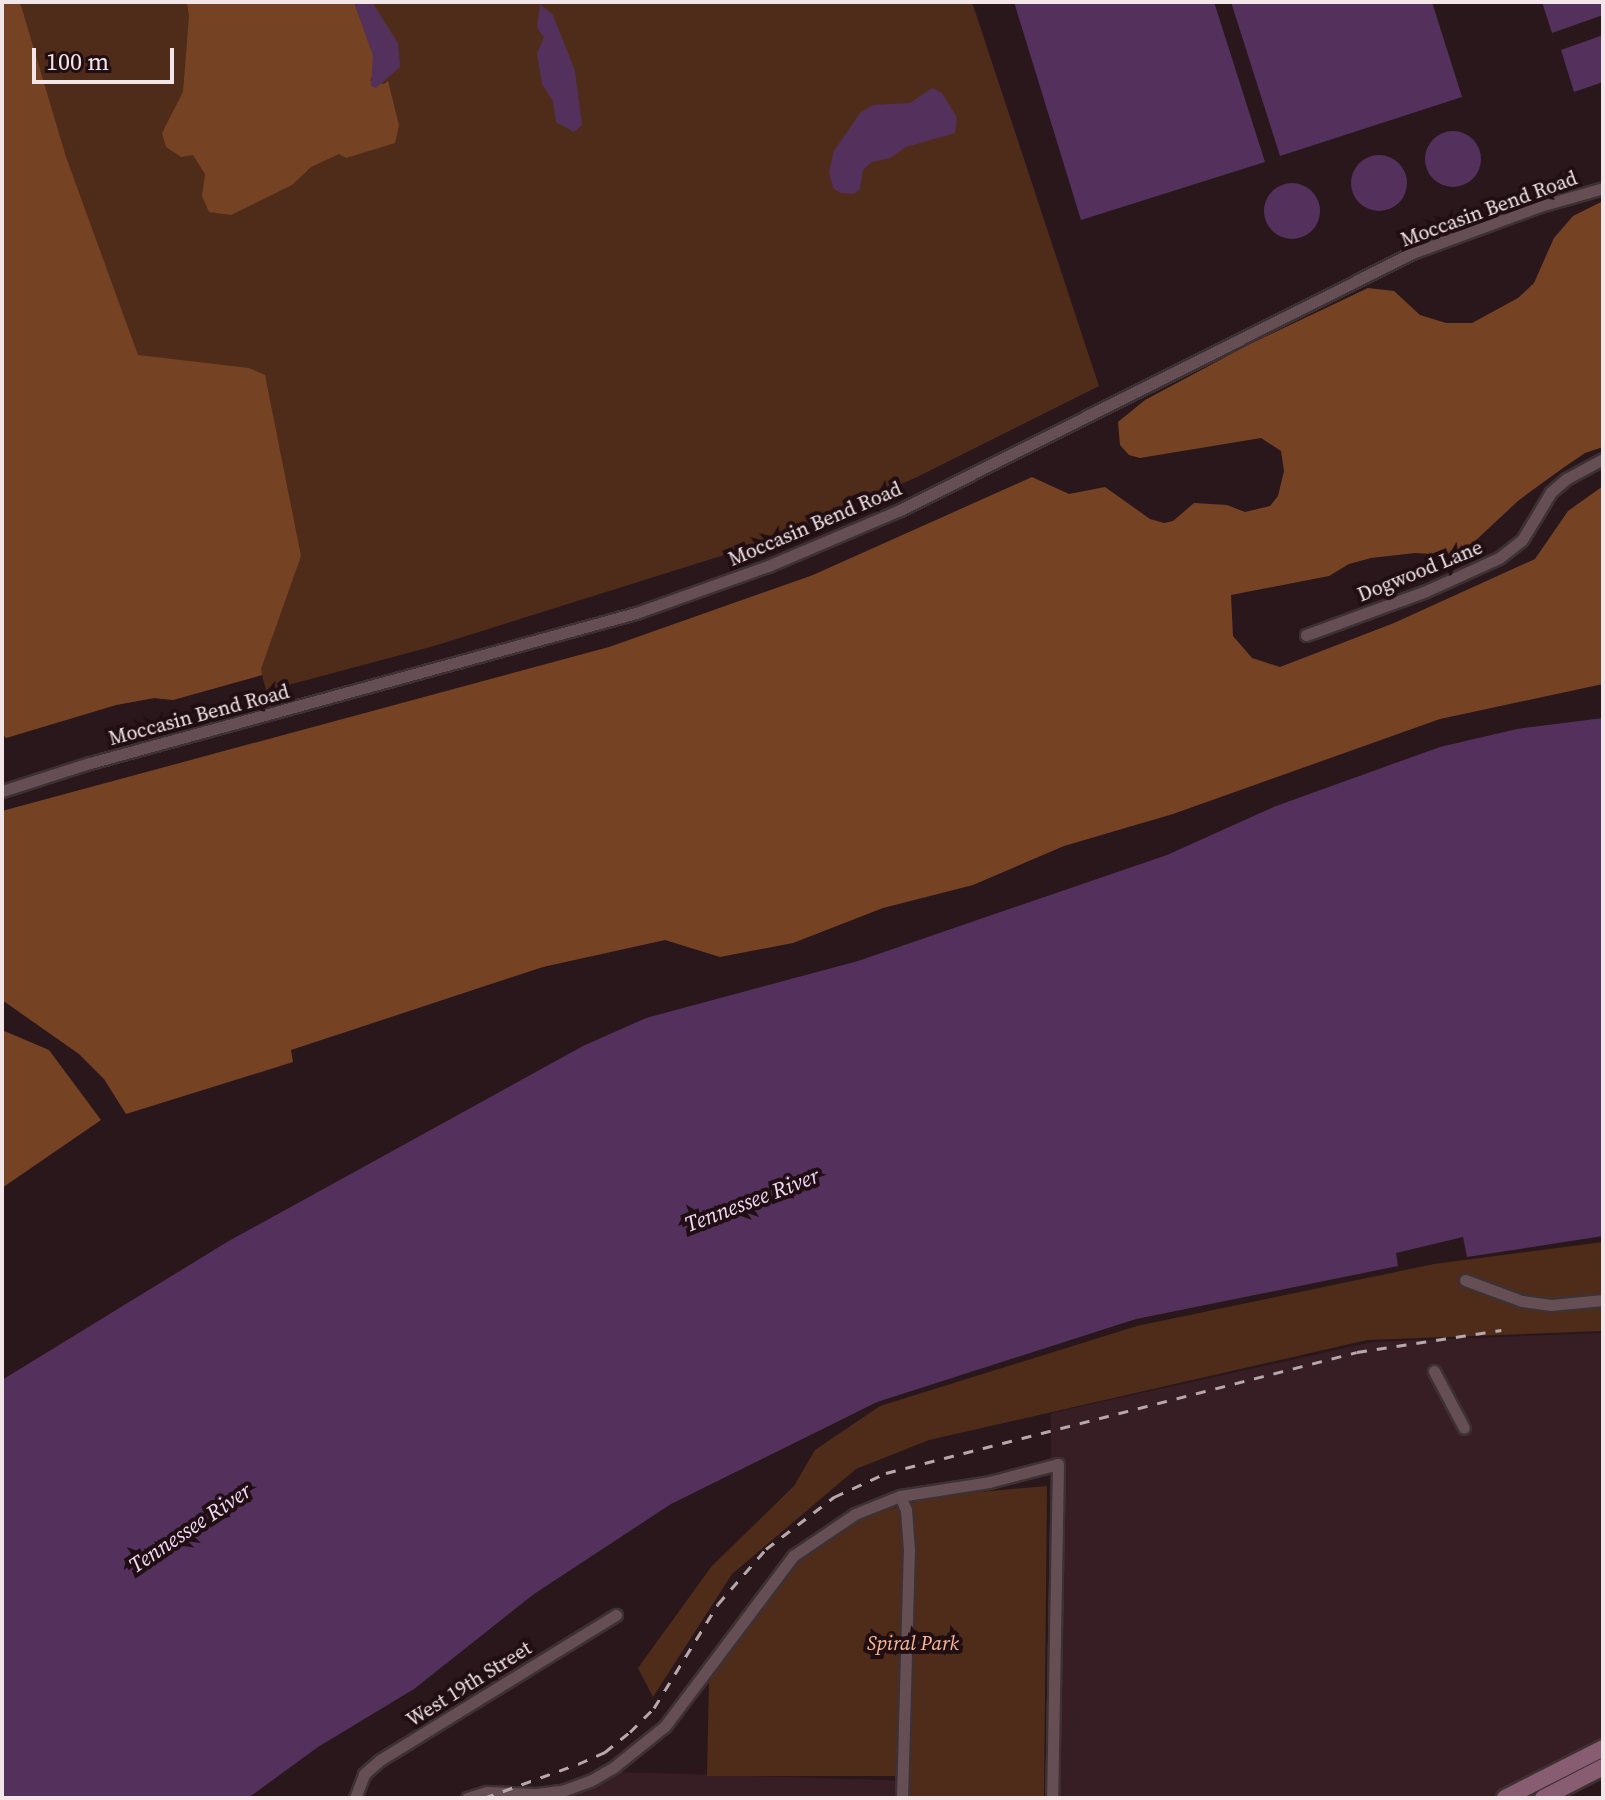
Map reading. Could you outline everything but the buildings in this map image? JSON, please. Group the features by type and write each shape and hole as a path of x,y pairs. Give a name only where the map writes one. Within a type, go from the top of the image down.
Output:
{"main road":[{"path":"1505,1798 1603,1748"},
{"path":"1543,1798 1603,1767"}],"street":[{"name":"Moccasin Bend Road","path":"2,791 90,763 636,613 772,564 900,510 1412,253 1527,210 1603,188"},
{"name":"Dogwood Lane","path":"1306,635 1426,591 1499,558 1522,540 1551,492 1566,479 1603,459"},
{"path":"1465,1280 1522,1301 1551,1305 1603,1300"},
{"path":"1434,1371 1464,1428"},
{"path":"467,1798 487,1792 536,1794 562,1791 590,1781 614,1767 665,1726 793,1556 855,1514 900,1496 989,1482 1058,1464 1052,1798"},
{"path":"900,1496 906,1510 909,1550 902,1798"},
{"name":"West 19th Street","path":"355,1798 364,1774 380,1760 616,1615"}],"shaded area":[{"path":"2,2 20,2 66,157 138,355 249,368 265,375 301,556 261,669 262,675 173,700 154,698 116,705 6,738 2,733"},
{"path":"187,2 354,2 373,55 374,71 370,81 384,84 388,81 399,125 395,143 346,158 339,154 311,167 292,185 231,215 209,212 202,196 205,174 193,155 181,157 166,147 162,133 183,92 189,16"},
{"path":"1603,201 1603,447 1585,453 1563,468 1519,500 1473,543 1448,555 1415,553 1371,558 1349,564 1329,576 1231,595 1233,636 1252,658 1280,667 1394,623 1535,559 1568,511 1603,486 1603,684 1440,719 1173,814 1064,846 973,885 883,908 793,943 720,957 665,940 543,967 291,1050 293,1062 126,1114 104,1079 79,1054 2,1000 2,811 609,647 813,575 1032,477 1069,494 1105,487 1150,519 1164,523 1173,521 1194,503 1227,505 1245,512 1270,506 1278,496 1284,471 1281,451 1261,438 1140,458 1129,455 1120,445 1118,422 1145,400 1248,345 1368,288 1394,291 1420,315 1446,323 1472,323 1518,298 1534,283 1554,238 1573,216"},
{"path":"2,1030 49,1050 101,1120 2,1188"},
{"path":"1603,1333 1603,1744 1492,1798 1049,1798 1051,1413 1373,1342"},
{"path":"621,1772 914,1781 914,1798 547,1798 571,1794"}],"green space":[{"path":"2,2 55,125 20,2 972,2 1099,386 915,478 778,538 434,646 277,688 266,690 262,675 173,700 154,698 116,705 6,738 2,733"},
{"path":"1603,1242 1603,1331 1367,1340 929,1440 856,1469 732,1574 653,1697 638,1668 711,1567 794,1486 815,1450 880,1406 1137,1326 1434,1264"},
{"name":"Spiral Park","path":"1047,1486 1044,1798 910,1798 910,1776 707,1776 709,1681 792,1566 824,1539 861,1518 936,1496"}],"water":[{"path":"354,2 372,2 398,43 400,67 376,88 371,86 373,55"},
{"path":"1014,2 1214,2 1265,162 1081,220"},
{"path":"1231,2 1432,2 1462,97 1280,156"},
{"path":"1542,2 1603,2 1603,15 1552,33"},
{"path":"540,4 553,15 575,71 582,125 574,132 556,122 553,101 542,84 537,53 544,37 537,28"},
{"path":"1603,35 1603,82 1574,92 1561,50"},
{"path":"932,88 942,93 957,118 955,133 906,147 890,158 872,162 863,170 860,189 854,194 840,193 833,188 829,172 834,151 860,113 873,105 910,103"},
{"path":"1453,131 1473,139 1481,159 1473,179 1453,187 1433,179 1425,159 1433,139"},
{"path":"1379,155 1399,163 1407,183 1399,203 1379,211 1359,203 1351,183 1359,163"},
{"path":"1292,183 1312,191 1320,211 1312,231 1292,239 1272,231 1264,211 1272,191"},
{"name":"Tennessee River","path":"1603,718 1603,1236 1467,1257 1463,1237 1396,1253 1398,1266 1136,1319 877,1402 671,1504 534,1594 414,1689 318,1747 248,1798 2,1798 2,1380 227,1242 583,1046 646,1018 858,961 1167,855 1276,806 1440,747 1517,729"}],"railway":[{"path":"484,1798 605,1752 630,1732 654,1708 718,1604 766,1549 834,1497 886,1473 1357,1352 1501,1330"}]}
